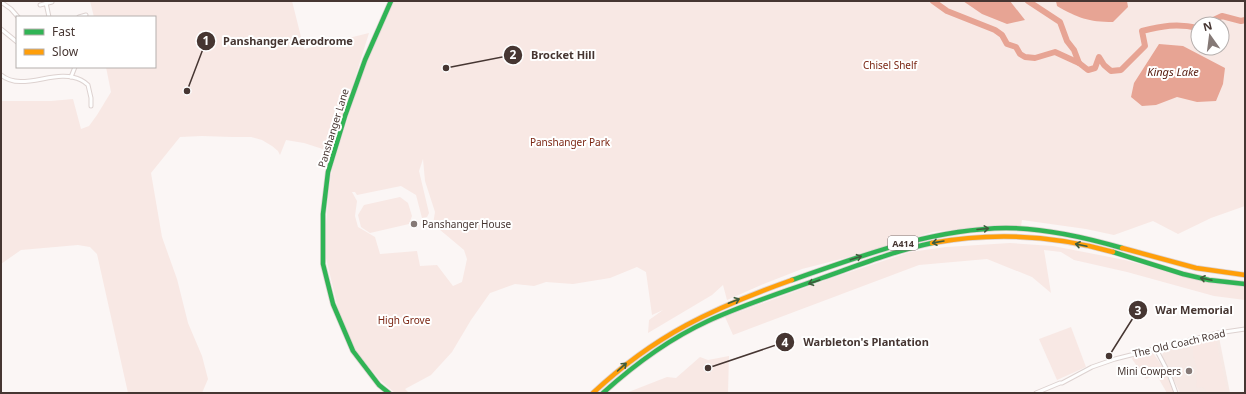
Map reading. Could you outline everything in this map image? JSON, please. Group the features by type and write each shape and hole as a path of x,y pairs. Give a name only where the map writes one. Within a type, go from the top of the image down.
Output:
{"main road":[{"name":"Panshanger Lane","path":"390,393 379,385 353,351 333,304 323,264 323,214 328,172 345,116 364,60 391,1"},
{"name":"A414","path":"593,393 628,361 643,350 662,337 702,315 731,302 829,267 900,244 928,238 977,230 1004,228 1049,231 1088,238 1198,269 1245,275"},
{"name":"A414","path":"603,393 634,366 666,344 707,321 736,309 865,263 907,250 956,239 1019,237 1063,241 1100,249 1173,272 1217,281 1245,284"}],"street":[{"path":"1,2 11,9 17,16"},
{"path":"40,5 52,2"},
{"path":"46,3 49,16"},
{"path":"1,29 16,40"},
{"path":"71,77 75,68"},
{"path":"1,75 6,80 20,82 53,77 71,77 80,79 88,85 91,106"},
{"name":"The Old Coach Road","path":"1036,393 1115,358 1218,333 1245,329"},
{"path":"1156,349 1169,374 1176,393"}],"shaded area":[{"path":"1219,337 1230,393 1180,393 1163,358 1162,355 1165,350"}],"green space":[{"path":"90,1 292,1 304,49 369,33 332,152 304,143 286,140 280,155 272,146 262,140 251,137 180,137 151,173 162,237 177,279 188,323 202,356 208,379 202,393 128,393 97,254 90,247 78,245 21,250 1,264 1,101 51,101 73,99 81,129 89,126 111,92 106,68 156,68 156,16 94,16"},
{"name":"Panshanger Park","path":"394,1 1245,1 1245,206 1211,218 1178,234 1153,221 1114,235 1086,229 1022,220 1021,226 995,225 933,232 802,269 727,300 723,285 712,295 648,333 649,320 663,310 652,315 646,272 637,267 610,278 573,284 546,282 534,286 515,284 490,293 471,320 452,352 431,375 405,389 409,393 395,393 380,380 355,350 339,313 326,258 325,236 332,169 365,65","holes":["423,159 425,181 435,212 433,224 464,250 467,259 462,282 453,286 437,265 420,266 417,251 380,254 375,237 358,227 355,216 357,201 352,192 355,192 357,195 401,186 416,195 422,218 427,217 429,213 419,171"]},
{"path":"400,197 408,203 412,216 409,224 370,233 361,227 358,215 364,205"},
{"path":"1010,243 1053,246 1125,260 1210,283 1245,287 1245,300 1214,296 1127,272 1074,260 1061,252 1044,250 1051,293 1032,277 987,259 919,265 733,335 725,317 829,279 910,252 946,247"},
{"path":"1071,327 1086,367 1057,380 1039,339"},
{"path":"1216,340 1227,390 1219,393 1206,393 1205,389 1202,387 1197,388 1197,369 1193,354 1193,345"},
{"path":"1153,353 1167,373 1175,393 1167,393 1156,374 1146,379 1132,359 1133,357 1140,357"},
{"path":"729,356 728,393 626,393 667,377 676,378 700,357 708,360"}],"water":[{"path":"963,1 1010,1 1025,20 1007,24 982,14"},
{"path":"1056,1 1127,1 1128,7 1113,22 1097,21 1071,14 1057,6"},
{"name":"Kings Lake","path":"1159,44 1183,46 1190,50 1190,56 1202,56 1225,68 1223,84 1216,101 1197,102 1177,97 1156,105 1142,106 1131,97 1134,83"}],"waterway":[{"path":"933,1 947,11 995,30 1002,35 1007,44 1016,47 1020,54 1025,57 1035,58 1055,52 1079,63"},
{"path":"1028,1 1060,22 1067,41 1074,50 1079,63 1088,70 1095,68 1099,57 1104,65 1111,71 1121,70 1145,46 1142,31 1170,26 1190,26"},
{"path":"1230,18 1241,21 1245,20"}],"traffic: fast":[{"path":"389,393 379,385 353,351 333,304 323,264 323,214 328,172 345,116 365,60 391,1"},
{"path":"792,280 897,245 951,233 978,230 1021,228 1050,231 1122,248"},
{"path":"603,393 627,372 666,344 708,321 750,304 863,263 932,243"},
{"path":"1113,252 1183,274 1209,280 1245,284"}],"traffic: slow":[{"path":"932,243 978,237 1023,237 1068,242 1113,252"},
{"path":"1122,248 1196,268 1245,275"},
{"path":"593,393 639,355 686,325 736,301 792,280"}],"place":[{"name":"Brocket Hill","path":"446,68"},
{"name":"Panshanger Aerodrome","path":"187,91"},
{"name":"Panshanger House","path":"414,224"},
{"name":"War Memorial","path":"1109,356"},
{"name":"Warbleton's Plantation","path":"708,368"},
{"name":"Mini Cowpers","path":"1189,371"}],"park label":[{"name":"Chisel Shelf","path":"890,65"},
{"name":"High Grove","path":"404,320"}]}
